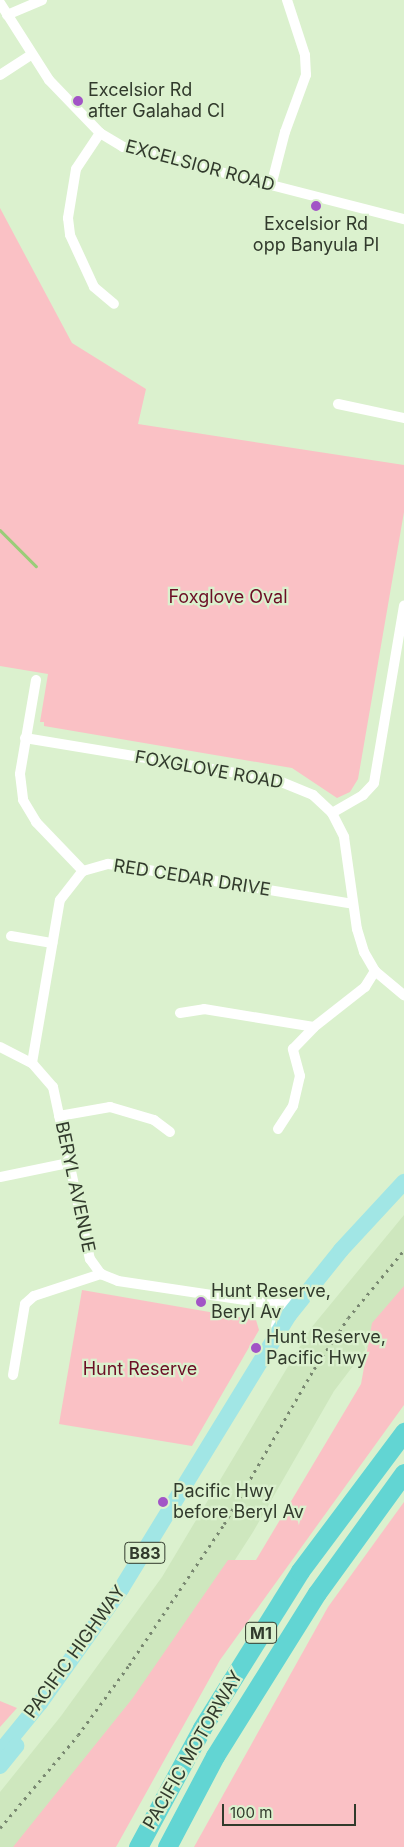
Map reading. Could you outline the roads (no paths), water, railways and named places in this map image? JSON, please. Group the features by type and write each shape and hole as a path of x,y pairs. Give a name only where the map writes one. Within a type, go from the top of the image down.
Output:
{"highway":[{"name":"PACIFIC MOTORWAY","path":"138,1847 202,1728 300,1571 404,1432"},
{"name":"PACIFIC MOTORWAY","path":"167,1847 215,1756 317,1593 404,1472"}],"main road":[{"name":"PACIFIC HIGHWAY","path":"0,1752 40,1703 121,1589 272,1342 306,1294 362,1225 404,1182"},
{"name":"PACIFIC HIGHWAY","path":"0,1766 45,1710 129,1593 292,1328 347,1257 404,1196"}],"street":[{"path":"7,15 42,0"},
{"path":"271,186 285,132 306,75 305,56 287,0"},
{"name":"EXCELSIOR ROAD","path":"0,3 31,55 49,80 100,134 143,154 404,219"},
{"path":"0,75 31,55"},
{"path":"100,134 76,169 68,218 70,235 94,287 114,304"},
{"path":"338,404 404,418"},
{"path":"332,813 363,795 374,783 404,606"},
{"path":"32,1063 60,900 83,871 36,822 23,800 20,774 24,738 36,680"},
{"name":"FOXGLOVE ROAD","path":"24,738 274,779 313,795 332,813 348,853 353,904 364,952 375,971 404,995"},
{"name":"RED CEDAR DRIVE","path":"83,871 108,864 353,904"},
{"path":"11,936 52,943"},
{"path":"278,1129 293,1106 300,1076 293,1049 314,1027 365,987 375,971"},
{"path":"180,1013 204,1009 314,1027"},
{"name":"BERYL AVENUE","path":"0,1047 32,1063 53,1086 90,1259 101,1274 118,1281 265,1303 292,1304 306,1294"},
{"path":"59,1116 110,1107 154,1120 170,1132"},
{"path":"0,1178 68,1163"},
{"path":"13,1376 25,1304 34,1296 101,1274"},
{"path":"265,1303 278,1316 272,1342"}],"waterway":[{"path":"0,530 36,566"}],"railway":[{"path":"0,1828 78,1735 129,1665 224,1524 314,1369 348,1318 404,1250"}],"place":[{"name":"Excelsior Rd after Galahad Cl","path":"78,101"},
{"name":"Excelsior Rd opp Banyula Pl","path":"316,206"},
{"name":"Hunt Reserve, Beryl Av","path":"201,1302"},
{"name":"Hunt Reserve, Pacific Hwy","path":"256,1348"},
{"name":"Pacific Hwy before Beryl Av","path":"163,1502"}],"park label":[{"name":"Foxglove Oval","path":"228,597"},
{"name":"Hunt Reserve","path":"140,1369"}]}
